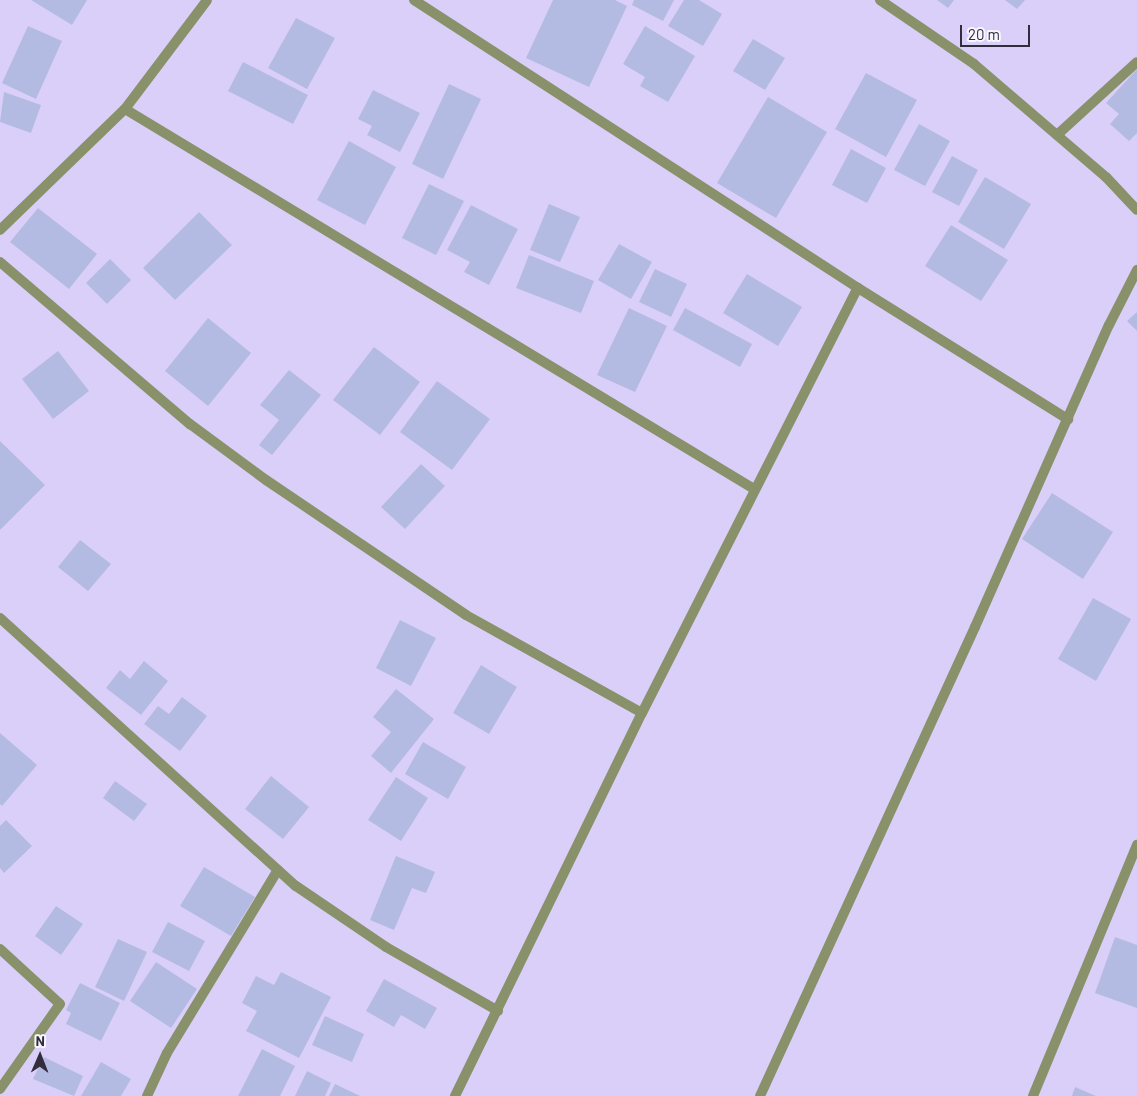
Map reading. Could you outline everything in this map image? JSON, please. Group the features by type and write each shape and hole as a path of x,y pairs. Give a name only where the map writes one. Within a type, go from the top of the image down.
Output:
{"street":[{"path":"0,230 125,109 207,0"},
{"path":"414,0 858,288 1068,419"},
{"path":"880,0 974,64 1106,178 1137,210"},
{"path":"1057,135 1137,62"},
{"path":"125,109 754,489"},
{"path":"0,262 190,424 266,480 466,615 642,713"},
{"path":"760,1096 1137,270"},
{"path":"455,1096 642,713 754,489 858,288"},
{"path":"0,618 296,886 386,947 498,1011"},
{"path":"1033,1096 1137,845"},
{"path":"147,1096 167,1053 278,870"},
{"path":"0,949 60,1004 0,1089"}],"building":[{"path":"31,0 87,0 72,25"},
{"path":"553,0 615,0 627,6 589,87 526,58"},
{"path":"634,0 674,0 663,21 632,5"},
{"path":"684,0 699,0 722,14 703,46 668,26"},
{"path":"937,0 954,0 948,8"},
{"path":"1005,0 1025,0 1017,9"},
{"path":"296,18 335,38 307,89 268,68"},
{"path":"28,26 62,41 36,99 2,83"},
{"path":"645,26 695,56 668,102 640,86 645,77 623,64"},
{"path":"753,39 785,58 765,90 733,71"},
{"path":"243,62 308,95 293,124 228,91"},
{"path":"1137,69 1137,133 1129,141 1110,124 1119,114 1106,103"},
{"path":"866,73 917,100 886,157 835,129"},
{"path":"449,84 481,99 443,179 412,164"},
{"path":"373,90 420,113 400,152 367,135 372,126 358,119"},
{"path":"4,92 41,105 31,133 0,122"},
{"path":"768,97 827,132 776,218 717,183"},
{"path":"919,124 950,141 925,186 894,170"},
{"path":"349,141 396,167 365,225 317,200"},
{"path":"851,149 886,168 867,203 832,185"},
{"path":"952,156 978,170 959,206 932,192"},
{"path":"985,177 1031,204 1004,249 958,222"},
{"path":"429,184 464,201 436,255 402,238"},
{"path":"549,204 580,217 560,262 530,250"},
{"path":"471,205 518,229 489,285 464,272 470,262 447,250"},
{"path":"38,208 97,254 69,289 10,242"},
{"path":"199,212 232,245 175,300 143,268"},
{"path":"951,225 1008,260 981,301 925,266"},
{"path":"619,244 652,262 631,299 598,280"},
{"path":"529,255 594,281 581,313 516,288"},
{"path":"110,259 131,280 107,304 86,283"},
{"path":"655,269 687,284 671,317 639,302"},
{"path":"747,274 802,307 778,346 723,313"},
{"path":"629,308 667,326 635,392 597,375"},
{"path":"685,308 752,344 740,367 673,330"},
{"path":"1137,312 1137,331 1127,321"},
{"path":"208,318 251,353 208,406 165,371"},
{"path":"374,347 420,382 380,435 333,400"},
{"path":"58,351 89,391 53,419 22,379"},
{"path":"289,370 321,395 272,455 259,445 279,420 260,405"},
{"path":"437,381 490,419 452,470 400,432"},
{"path":"0,441 45,485 0,530"},
{"path":"421,464 445,486 405,529 381,507"},
{"path":"1052,493 1113,532 1083,579 1022,539"},
{"path":"80,540 111,564 88,591 58,567"},
{"path":"1093,598 1131,619 1096,681 1058,659"},
{"path":"400,620 436,638 411,686 376,668"},
{"path":"144,661 168,681 141,715 106,688 120,670 130,679"},
{"path":"481,665 517,687 489,734 453,713"},
{"path":"396,689 434,719 391,773 371,756 391,732 373,717"},
{"path":"182,697 207,716 180,751 144,724 158,706 169,714"},
{"path":"0,733 37,765 2,806 0,804"},
{"path":"423,742 466,767 448,799 405,774"},
{"path":"271,776 309,807 283,839 245,809"},
{"path":"396,777 428,798 401,841 368,820"},
{"path":"115,781 147,804 134,821 103,798"},
{"path":"6,820 32,846 4,873 0,868 0,826"},
{"path":"396,856 435,872 426,893 412,888 394,930 370,920"},
{"path":"204,867 255,897 231,936 180,906"},
{"path":"56,906 83,924 61,955 35,936"},
{"path":"168,922 205,941 189,971 152,952"},
{"path":"1115,937 1137,945 1137,1008 1095,993"},
{"path":"118,939 147,952 124,1001 95,987"},
{"path":"156,962 197,989 171,1028 130,1001"},
{"path":"281,972 331,997 299,1058 246,1031 257,1011 242,1003 256,976 274,985"},
{"path":"384,979 437,1008 425,1029 401,1015 394,1027 366,1011"},
{"path":"80,983 120,1003 101,1041 66,1024 71,1013 66,1010"},
{"path":"325,1016 364,1034 352,1062 312,1045"},
{"path":"262,1049 295,1066 280,1096 238,1096"},
{"path":"44,1057 83,1076 74,1096 33,1079"},
{"path":"101,1062 131,1079 121,1096 81,1096"},
{"path":"307,1071 331,1083 325,1096 295,1096"},
{"path":"335,1084 360,1096 329,1096"},
{"path":"1075,1087 1096,1096 1072,1096"}]}
